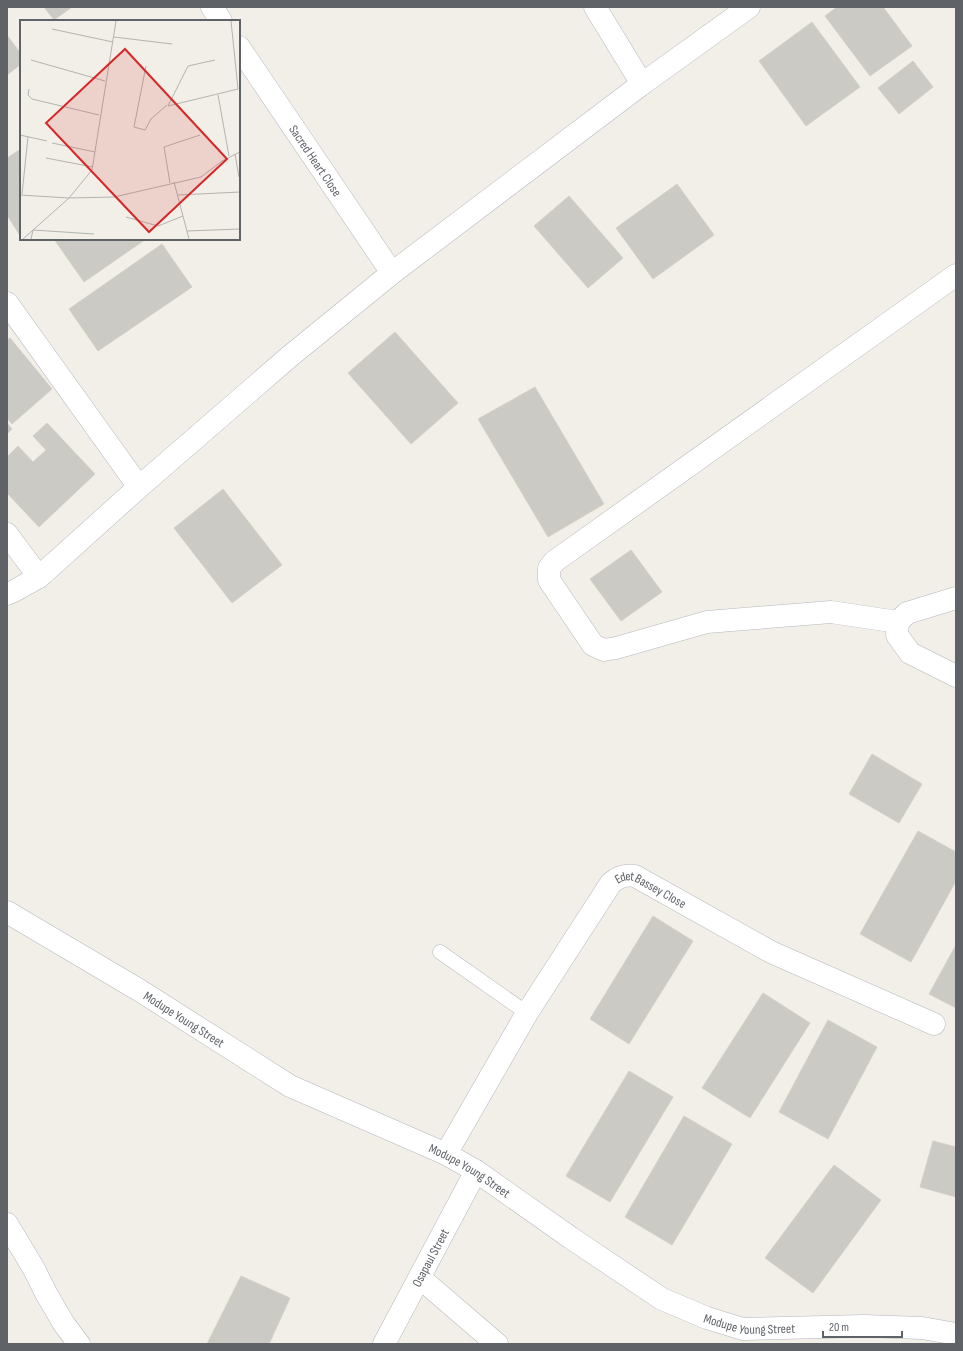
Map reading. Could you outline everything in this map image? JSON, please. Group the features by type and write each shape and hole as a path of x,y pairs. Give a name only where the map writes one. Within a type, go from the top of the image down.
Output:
{"street":[{"path":"212,7 220,20"},
{"path":"596,7 642,84"},
{"path":"7,594 39,577 139,487 289,357 392,273 642,84 749,7"},
{"name":"Sacred Heart Close","path":"240,49 392,273"},
{"path":"898,622 831,612 707,622 616,648 604,650 593,645 549,580 549,568 555,561 956,275"},
{"path":"7,303 139,487"},
{"path":"7,534 39,577"},
{"path":"956,598 907,613 898,622 897,634 910,653 956,676"},
{"name":"Edet Bassey Close","path":"446,1154 527,1013 611,883 616,879 629,875 635,876 771,952 934,1024"},
{"name":"Modupe Young Street","path":"7,912 139,990 290,1086 446,1154 476,1171 571,1238 662,1299 707,1318 743,1328 864,1326 900,1327 922,1328 956,1334"},
{"name":"Osapaul Street","path":"384,1344 476,1171"},
{"path":"7,1224 34,1269 47,1296 64,1324 79,1344"},
{"path":"420,1278 497,1344"}],"lane":[{"path":"440,952 527,1013"}],"building":[{"path":"44,7 72,7 54,20"},
{"path":"837,7 883,7 912,46 870,76 825,16"},
{"path":"812,22 860,87 806,126 759,61"},
{"path":"7,35 20,53 20,65 7,75"},
{"path":"913,61 933,87 899,114 878,88"},
{"path":"20,150 20,235 7,215 7,158"},
{"path":"677,184 714,235 653,279 616,228"},
{"path":"569,196 623,258 588,288 534,226"},
{"path":"55,240 145,240 84,282"},
{"path":"162,244 192,287 98,351 69,309"},
{"path":"395,332 458,403 411,444 348,373"},
{"path":"10,338 52,389 12,424 7,418 7,340"},
{"path":"535,387 604,504 548,537 478,419"},
{"path":"7,423 12,429 7,434"},
{"path":"47,423 95,474 39,527 7,493 7,457 18,446 33,462 46,450 33,436"},
{"path":"223,489 282,565 232,603 174,528"},
{"path":"631,550 662,592 621,621 590,579"},
{"path":"872,754 922,784 899,823 849,794"},
{"path":"918,831 956,852 956,881 911,962 860,934"},
{"path":"653,916 693,941 629,1044 590,1019"},
{"path":"956,945 956,1008 929,994"},
{"path":"763,993 810,1023 750,1118 702,1088"},
{"path":"828,1020 877,1047 828,1139 779,1112"},
{"path":"629,1071 673,1097 610,1202 566,1176"},
{"path":"684,1116 732,1144 672,1245 625,1217"},
{"path":"933,1141 956,1147 956,1197 920,1187"},
{"path":"834,1165 881,1200 813,1293 765,1258"},
{"path":"241,1276 290,1298 269,1344 207,1344"}]}
